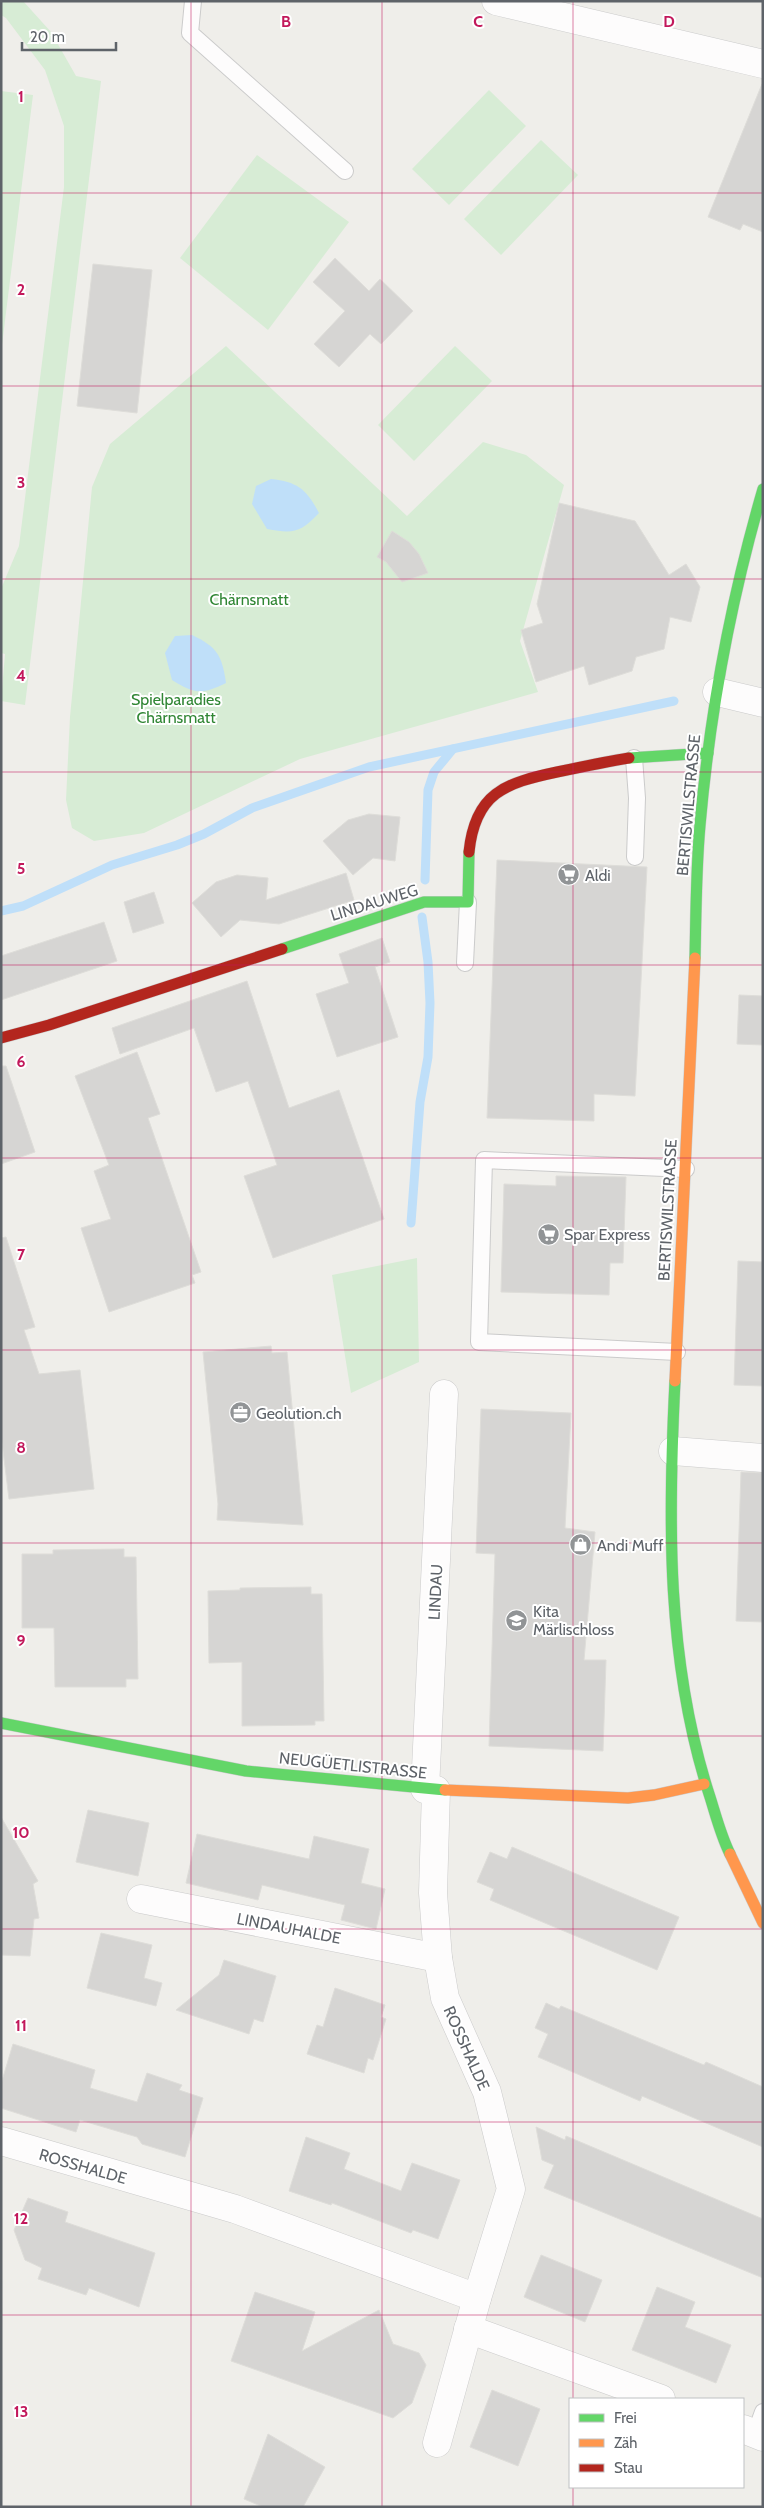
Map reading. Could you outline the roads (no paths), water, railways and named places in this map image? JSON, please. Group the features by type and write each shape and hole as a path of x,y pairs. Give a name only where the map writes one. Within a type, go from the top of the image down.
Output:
{"street":[{"path":"496,1 565,9 763,64"},
{"name":"BERTISWILSTRASSE","path":"763,489 735,594 717,692 700,826 673,1451 671,1568 674,1624 685,1707 704,1784 736,1872 763,1924"},
{"path":"717,692 763,702"},
{"path":"468,902 472,834 479,814 487,802 504,788 518,781 604,761 667,753 708,753"},
{"name":"LINDAUWEG","path":"1,1038 49,1025 424,902 468,902"},
{"name":"LINDAU","path":"430,1790 444,1394"},
{"path":"673,1451 763,1458"},
{"name":"NEUGÜETLISTRASSE","path":"1,1723 246,1771 430,1790 628,1798 654,1795 704,1784"},
{"name":"ROSSHALDE","path":"430,1790 433,1894 438,1958 445,1998 487,2092 510,2189 476,2298 436,2443"},
{"name":"LINDAUHALDE","path":"141,1899 438,1958"},
{"name":"ROSSHALDE","path":"1,2141 235,2209 476,2298"},
{"path":"468,2329 658,2398"}],"lane":[{"path":"193,1 190,34 345,171"},
{"path":"634,758 637,798 635,857"},
{"path":"465,963 468,902"},
{"path":"677,1352 479,1342 484,1160 686,1169"}],"water":[{"path":"271,479 288,482 300,488 310,498 319,513 307,525 296,530 267,529 252,504 256,486"},
{"path":"192,635 213,648 217,653 223,665 226,683 210,690 198,691 187,688 172,680 165,653 175,636"}],"waterway":[{"path":"1,911 23,906 112,865 177,845 204,834 252,808 369,767 674,701"},
{"path":"425,880 428,790 434,772 453,749"},
{"path":"411,1223 420,1102 428,1057 430,1003 428,962 422,917"}],"place":[{"name":"Aldi","path":"569,875"},
{"name":"Spar Express","path":"548,1234"},
{"name":"Geolution.ch","path":"240,1413"},
{"name":"Andi Muff","path":"581,1545"},
{"name":"Kita Märlischloss","path":"517,1620"}],"park label":[{"name":"Chärnsmatt","path":"249,599"},
{"name":"Spielparadies Chärnsmatt","path":"176,708"}]}
